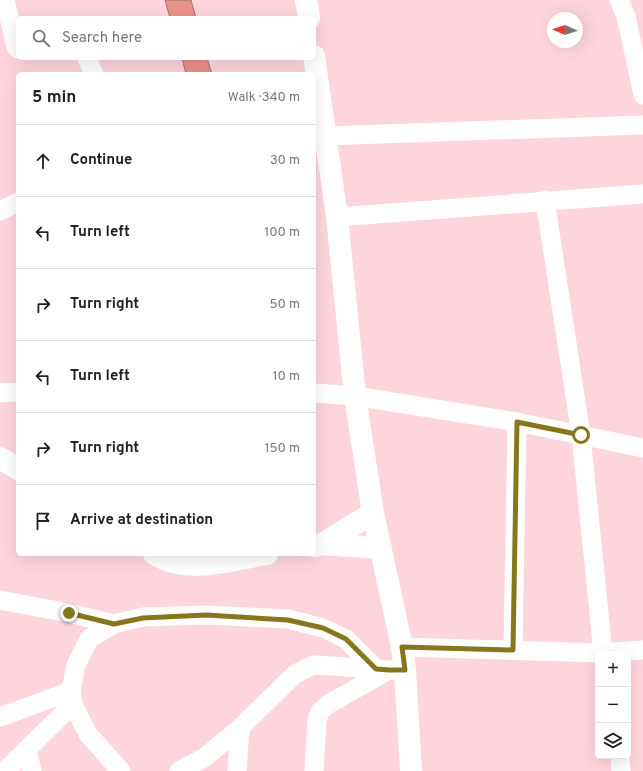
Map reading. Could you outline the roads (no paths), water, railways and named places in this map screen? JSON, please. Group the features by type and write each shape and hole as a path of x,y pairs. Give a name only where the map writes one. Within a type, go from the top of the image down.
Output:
{"street":[{"path":"6,0 16,47"},
{"path":"306,0 309,16"},
{"path":"619,0 626,16 643,95"},
{"path":"87,60 93,72"},
{"path":"314,771 317,720 320,712 327,705 390,670 402,647 373,513 354,396 337,217 326,136 316,87"},
{"path":"326,136 643,125"},
{"path":"337,217 545,200 643,194"},
{"path":"545,200 581,435 608,651"},
{"path":"0,211 16,203"},
{"path":"0,393 16,392"},
{"path":"316,393 354,396 517,422 643,448"},
{"path":"513,650 517,422"},
{"path":"0,458 16,468"},
{"path":"318,545 373,513"},
{"path":"318,545 380,548"},
{"path":"157,556 163,560 181,559 202,566 256,556"},
{"path":"0,600 69,613 114,624"},
{"path":"121,771 88,734 72,698 76,665 89,639 114,624 143,618 206,615 288,620 323,628 346,639 390,670 412,771"},
{"path":"402,647 595,653"},
{"path":"631,651 643,650"},
{"path":"179,771 204,758 240,728 296,674 313,665 390,670"},
{"path":"0,717 72,698"},
{"path":"5,771 27,749 72,698"},
{"path":"237,771 240,728"},
{"path":"27,749 32,771"},
{"path":"620,759 621,771"}]}
